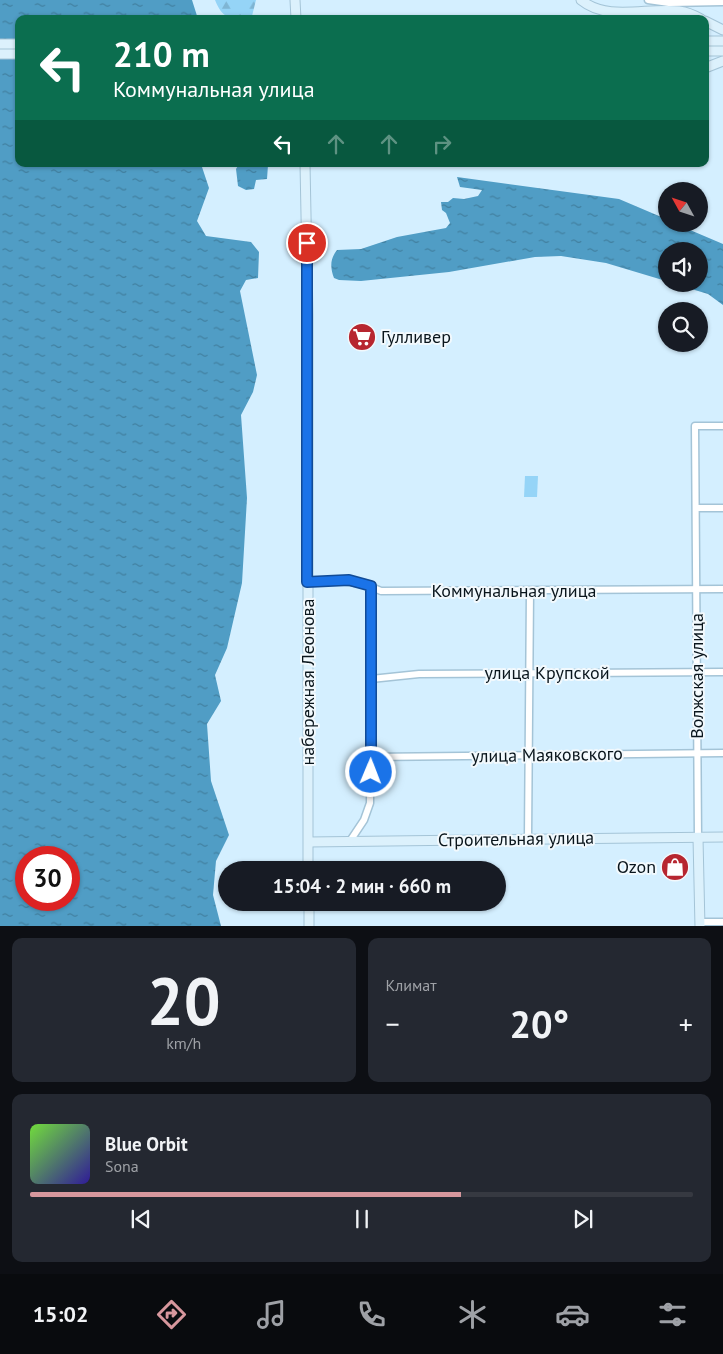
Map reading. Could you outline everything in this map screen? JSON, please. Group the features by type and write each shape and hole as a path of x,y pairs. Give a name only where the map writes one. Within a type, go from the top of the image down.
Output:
{"main road":[{"path":"295,0 296,15"},
{"path":"581,0 591,7 602,10 680,11 690,15"},
{"path":"657,12 663,15"},
{"path":"709,23 723,30"},
{"path":"709,41 723,41"},
{"path":"0,44 15,44"},
{"path":"709,51 723,51"},
{"path":"0,54 15,54"},
{"path":"709,66 723,61"},
{"name":"набережная Леонова","path":"305,167 308,316 308,861"},
{"name":"Строительная улица","path":"309,842 723,837"},
{"name":"Волжская улица","path":"698,838 700,924"},
{"path":"309,911 309,926"}],"street":[{"path":"648,0 669,3 723,2"},
{"name":"Волжская улица","path":"698,838 695,426 723,426"},
{"path":"697,508 723,508"},
{"name":"Коммунальная улица","path":"307,582 349,580 382,591 723,589"},
{"path":"350,841 364,820 370,803 371,586"},
{"path":"528,838 530,591"},
{"name":"улица Крупской","path":"371,679 419,674 723,672"},
{"name":"улица Маяковского","path":"371,757 723,753"},
{"path":"700,924 723,922"}],"green space":[{"path":"215,0 256,0 252,15 225,15"},
{"path":"525,476 538,476 537,497 524,497"}],"water":[{"path":"0,0 192,0 197,15 15,15 15,167 202,167 209,188 197,221 206,236 251,242 259,252 258,278 246,280 240,291 257,375 253,392 241,415 247,498 242,583 227,648 215,675 221,701 207,724 211,781 229,835 216,861 213,895 221,926 0,926"},
{"path":"237,167 268,167 267,179 256,180 254,189 246,190 238,186"},
{"path":"457,177 619,199 658,216 658,232 695,232 723,244 723,305 708,294 701,292 708,292 708,242 658,242 658,279 606,263 561,256 535,257 449,272 361,281 334,278 331,263 337,250 361,249 397,237 446,228 450,223 446,213 442,210 441,202 448,202 453,198 464,199 478,196 482,190 460,187"}],"place":[{"name":"Гулливер","path":"362,337"},
{"name":"Ozon","path":"675,867"}],"route":[{"path":"307,243 307,582 349,580 371,586 371,772"}]}
